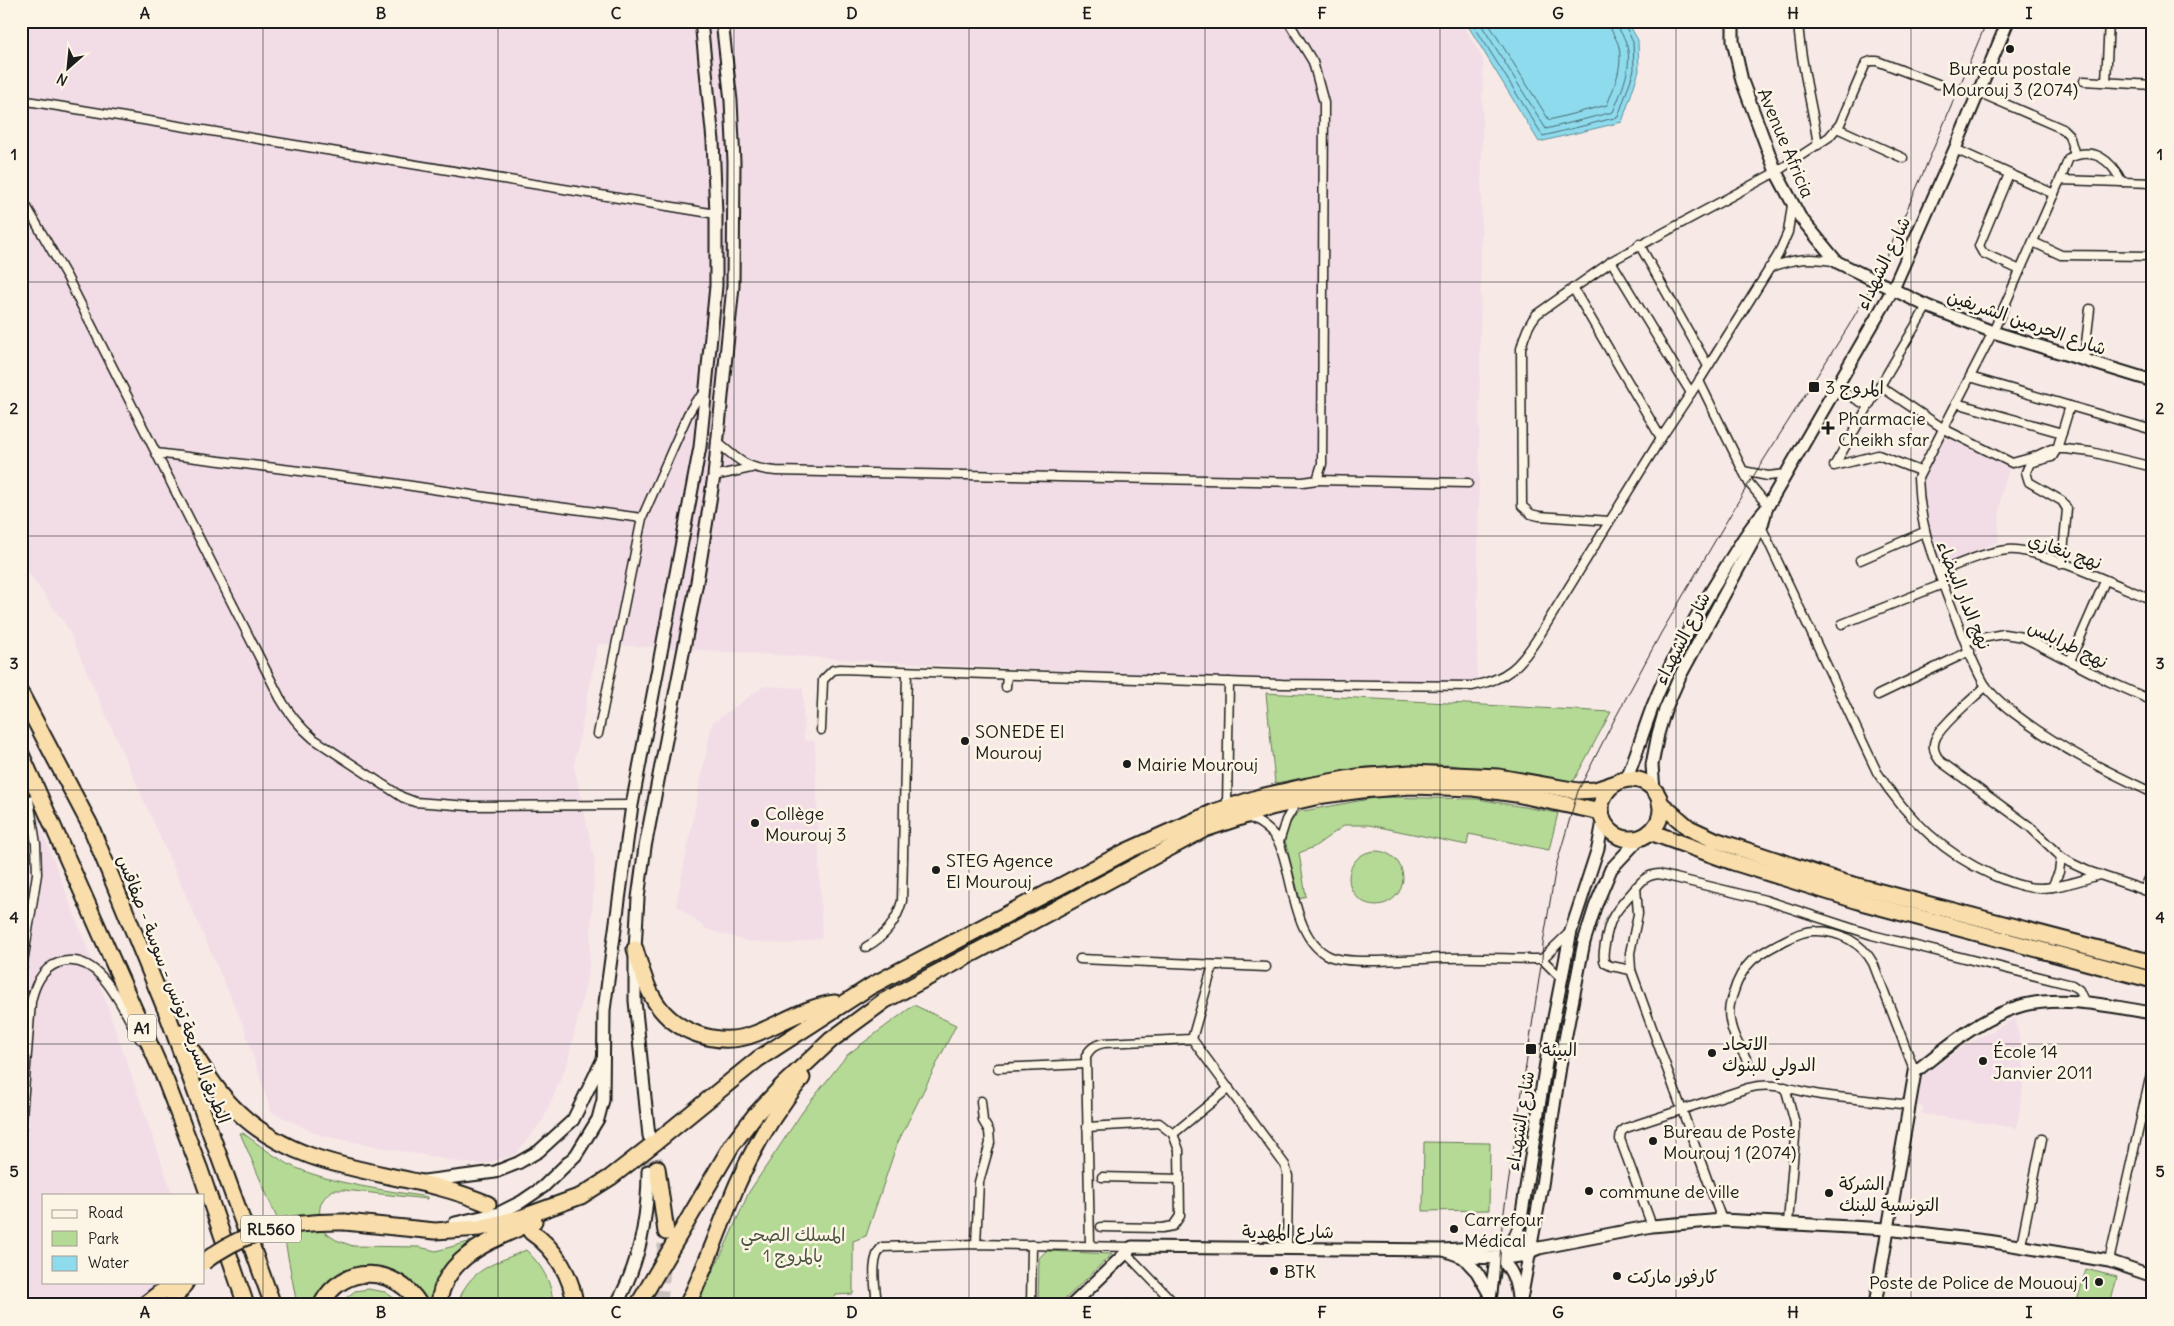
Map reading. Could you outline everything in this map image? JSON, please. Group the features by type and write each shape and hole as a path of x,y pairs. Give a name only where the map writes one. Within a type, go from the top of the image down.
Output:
{"highway":[{"name":"الطريق السريعة تونس - سوسة - صفاقس","path":"21,694 90,825 167,1013 273,1305"},
{"path":"22,755 29,800"},
{"name":"A1","path":"22,755 164,1079 200,1170 246,1305"},
{"path":"439,1305 442,1290 449,1274 468,1254 555,1211 611,1177 758,1060 844,1003 965,935 1118,856 1175,829 1227,807 1308,786 1357,777 1411,773 1498,777 1578,791 1595,790 1621,782 1636,780 1646,784 1689,828 1715,840 1842,882 2153,962"},
{"path":"1621,782 1604,796 1602,817 1614,835 1623,838 1645,835 1865,903 2153,980"},
{"path":"638,1305 712,1176 743,1130 807,1061 852,1024 901,991 1205,829 1242,815 1296,802 1362,790 1411,786 1473,788 1516,794 1602,817"},
{"path":"1645,835 1659,819 1657,797"},
{"path":"635,949 648,990 658,1006 680,1026 706,1037 726,1040 746,1037 813,1008 844,1003"},
{"path":"167,1013 224,1097 237,1112 270,1138 294,1151 319,1160 414,1182 460,1194 488,1204"},
{"path":"686,1305 712,1249 737,1184 764,1130 791,1092 852,1024"},
{"path":"653,1169 666,1232"},
{"path":"412,1228 435,1231 480,1228 523,1216 581,1196"},
{"name":"RL560","path":"205,1261 218,1251 237,1241 271,1229 299,1223 345,1222 412,1228"},
{"path":"566,1305 560,1277 534,1241 531,1232 539,1237 560,1262 570,1282 575,1305"},
{"path":"320,1305 331,1289 341,1282 350,1277 367,1274 384,1276 400,1284 408,1289 420,1305"},
{"path":"144,1305 176,1289"}],"main road":[{"path":"412,1228 463,1222 499,1213 526,1199 554,1178 576,1155 598,1118 604,1092 604,1010 632,805 696,470 716,286 716,214 709,92 701,21"},
{"path":"649,1136 635,1001 635,949 641,872 697,582 714,476 733,286 735,216 731,101 722,21"},
{"name":"Avenue Africia","path":"1733,21 1733,42 1742,81 1776,172 1792,205 1817,240 1837,262 1893,289"},
{"name":"شارع الشهداء","path":"1657,797 1652,765 1665,710 1680,676 1767,507 1893,289 1955,149 2008,21"},
{"name":"شارع الحرمين الشريفين","path":"1893,289 1927,306 1993,332 2153,381"},
{"name":"شارع الشهداء","path":"1621,782 1652,706 1704,602 1759,523"},
{"name":"شارع الشهداء","path":"1499,1258 1511,1246 1519,1226 1571,931 1598,848 1602,817"},
{"name":"شارع الشهداء","path":"1520,1305 1533,1249 1561,1060 1584,942 1595,907 1611,869 1645,835"},
{"path":"1875,1305 1915,1072 1974,1027 2008,1010 2026,1004 2054,1002 2085,1003 2153,1013"},
{"path":"414,1182 469,1177 495,1172 518,1163 539,1151 573,1120 604,1058"},
{"path":"616,1305 633,1271 643,1236 653,1169"},
{"path":"1444,1250 1463,1257 1499,1258 1533,1249 1652,1226 1722,1220 1887,1229 2021,1245 2109,1261 2153,1276"},
{"name":"شارع المهدية","path":"1129,1250 1444,1250 1511,1246 1533,1249"},
{"path":"1485,1247 1509,1267 1514,1277 1520,1305"},
{"path":"1072,1305 1129,1250"},
{"path":"1463,1257 1477,1272 1489,1300"},
{"path":"1489,1300 1499,1258"}],"street":[{"path":"1288,21 1313,62 1324,103 1322,464 1317,480"},
{"path":"1798,21 1800,52 1812,103 1818,145"},
{"path":"2106,82 2108,21"},
{"path":"1609,521 1539,516 1531,514 1522,506 1521,349 1528,326 1537,314 1639,244 1776,172 1818,145 1837,128 1862,68 1870,61 1938,84"},
{"path":"2084,81 2153,85"},
{"path":"1978,92 2067,132 2075,155 2089,154 2107,160 2112,164 2122,182"},
{"path":"21,100 716,214"},
{"path":"1837,128 1903,158"},
{"path":"1955,149 2054,194"},
{"name":"نهج الدار البيضاء","path":"2075,155 2069,158 1993,332 1944,429 1920,471 1918,478 1918,501 1924,532 1938,572 1965,641 1986,686 2007,707 2047,738 2084,760 2153,793"},
{"path":"2010,174 1979,246 1983,253 2020,270"},
{"path":"2060,180 2153,183"},
{"path":"21,197 67,277 280,698 289,714 314,739 402,797 415,802 469,806 632,805"},
{"path":"821,730 821,687 827,674 833,670 840,669 906,673 1229,682 1472,686 1491,682 1509,673 1523,660 1783,245 1790,221 1792,205"},
{"path":"2033,242 2061,255 2153,256"},
{"path":"1639,244 1708,366"},
{"path":"1769,268 1793,259 1805,258 1837,262"},
{"path":"1612,261 1691,393"},
{"path":"1573,288 1661,438"},
{"path":"1920,471 1878,456 1834,466 1927,306"},
{"path":"2084,360 2090,309"},
{"path":"1970,376 2153,430"},
{"path":"1699,381 1752,489 1767,507"},
{"path":"1880,386 1944,429 2012,463 2051,449 2057,449 2091,452 2153,467"},
{"path":"1836,388 1868,406"},
{"path":"598,734 642,518 688,414 696,401 704,394"},
{"path":"1956,403 2062,433"},
{"path":"2062,564 2067,509 2062,502 2029,482 2026,472 2030,463 2052,456 2057,449 2070,406"},
{"path":"716,441 735,458 751,468"},
{"path":"156,453 394,483 642,518"},
{"path":"714,476 751,468 786,472 1304,482 1317,480 1468,483"},
{"path":"1743,471 1768,476 1786,474"},
{"path":"1759,523 1877,772 1898,802 1936,842 1976,868 2016,884 2039,888 2052,887 2100,875"},
{"path":"1860,560 1924,532"},
{"name":"نهج بنغازي","path":"1938,572 2009,549 2040,556 2153,600"},
{"path":"2070,661 2105,581"},
{"path":"1842,624 1943,584"},
{"name":"نهج طرابلس","path":"1965,641 2004,634 2014,634 2030,639 2070,661 2153,701"},
{"path":"1878,695 1970,651"},
{"path":"866,947 879,940 890,929 898,916 902,901 906,673"},
{"path":"1006,687 1007,676"},
{"path":"1227,807 1229,682"},
{"path":"1986,686 1939,731 1934,746 1935,754 1940,761 2029,826 2062,856 2088,871 2153,893"},
{"path":"21,976 37,874 36,844 29,800"},
{"path":"1279,842 1286,820 1296,802"},
{"path":"1242,815 1254,819 1279,842 1298,911 1309,937 1318,948 1328,955 1340,959 1360,960 1448,958 1542,959 1562,979"},
{"path":"2052,887 2059,872 2062,856"},
{"path":"2144,890 2153,870"},
{"path":"1631,970 1609,966 1605,963 1603,957 1610,921 1616,910 1648,876 1664,874 1765,900 1840,926 2072,985 2079,990 2085,1003"},
{"path":"1636,887 1638,914 1630,953 1631,970 1722,1220"},
{"path":"1805,932 1811,916"},
{"path":"1837,935 1840,926"},
{"path":"1542,959 1571,931"},
{"path":"1748,1062 1734,1034 1729,1018 1731,1000 1744,966 1771,947 1805,932 1816,931 1837,935 1857,944 1867,952 1915,1072"},
{"path":"1080,959 1266,967"},
{"path":"21,1129 29,1010 33,992 41,977 54,964 78,961 91,965 100,974 164,1079"},
{"path":"1192,1039 1213,965"},
{"path":"1090,1245 1086,1056 1096,1044 1192,1039"},
{"path":"1192,1039 1285,1165 1288,1176 1287,1249"},
{"path":"998,1068 1085,1064"},
{"path":"2109,1261 2153,1065"},
{"path":"1652,1226 1620,1135 1626,1128 1757,1086 1785,1087 1824,1095 1909,1105"},
{"path":"1785,1087 1795,1123 1788,1223"},
{"path":"1173,1134 1230,1088"},
{"path":"976,1244 979,1182 990,1142 989,1131 983,1121 981,1101"},
{"path":"1087,1127 1159,1123 1173,1134 1180,1150 1180,1216 1174,1226 1162,1228 1101,1227"},
{"path":"2021,1245 2042,1139"},
{"path":"1102,1177 1180,1179"},
{"path":"877,1305 875,1261 877,1252 882,1247 976,1244 1090,1245 1129,1250 1176,1305"},
{"path":"1030,1305 1032,1245"}],"shaded area":[{"path":"21,21 1461,21 1483,59 1477,682 1195,677 907,663 598,644 574,766 595,862 589,970 567,1065 543,1120 516,1154 485,1164 464,1163 322,1136 271,1112 243,1025 67,627 21,562"},
{"path":"1940,434 2009,468 2001,496 1998,542 1947,562 1936,558 1926,531 1920,474"},
{"name":"Collège Mourouj 3","path":"764,686 803,688 804,740 815,741 822,938 790,944 746,941 706,929 676,905 712,723"},
{"path":"21,793 44,835 88,950 173,1194 42,1194 42,1284 156,1284 128,1305 21,1305"},
{"name":"École 14 Janvier 2011","path":"2016,1018 2025,1073 2017,1128 1922,1114 1923,1107 1915,1105 1921,1077 1959,1049"}],"green space":[{"path":"1266,693 1611,712 1572,784 1450,765 1367,767 1275,783"},
{"path":"1380,797 1478,799 1558,813 1549,850 1469,834 1467,845 1369,825 1345,825 1314,847 1299,853 1306,896 1300,899 1285,840 1287,828 1298,812"},
{"path":"1371,851 1381,851 1391,855 1399,863 1403,878 1399,893 1391,901 1381,905 1371,905 1361,901 1353,893 1349,883 1349,873 1353,863 1361,855"},
{"name":"المسلك الصحي بالمروج 1","path":"914,1005 956,1025 897,1144 866,1236 853,1241 853,1294 836,1295 831,1305 695,1305 722,1253 749,1192 803,1111 847,1055"},
{"path":"240,1133 243,1133 287,1163 309,1173 359,1186 427,1197 427,1199 332,1190 323,1200 320,1214 324,1232 336,1240 353,1246 419,1247 436,1251 472,1241 474,1244 450,1263 442,1276 433,1305 429,1305 418,1288 404,1276 388,1268 371,1266 353,1268 337,1276 323,1288 312,1305 297,1305 285,1241"},
{"path":"1424,1142 1490,1143 1489,1210 1423,1211"},
{"path":"526,1250 545,1274 551,1289 553,1305 458,1305 462,1293 475,1275 494,1264"},
{"path":"1046,1251 1112,1254 1059,1305 1038,1305 1039,1258"},
{"name":"Poste de Police de Mououj 1","path":"2086,1269 2117,1277 2110,1305 2076,1305"},
{"path":"368,1289 385,1292 404,1305 337,1305 355,1291"}],"water":[{"path":"1465,21 1627,21 1638,40 1639,71 1622,122 1539,142"}],"tunnel":[{"path":"649,1136 657,1168"},
{"path":"648,1171 649,1142"},
{"path":"660,1305 666,1232"}],"tram line":[{"path":"1497,1305 1502,1225 1543,944 1556,866 1578,791 1661,633 1749,483 1848,327 1879,272 1987,21"}],"place":[{"name":"Bureau postale Mourouj 3 (2074)","path":"2010,49"},
{"name":"المروج 3","path":"1814,387"},
{"name":"Pharmacie Cheikh sfar","path":"1828,428"},
{"name":"SONEDE El Mourouj","path":"965,741"},
{"name":"Mairie Mourouj","path":"1127,764"},
{"name":"Collège Mourouj 3","path":"755,823"},
{"name":"STEG Agence El Mourouj","path":"936,870"},
{"name":"البيئة","path":"1531,1049"},
{"name":"الاتحاد الدولي للبنوك","path":"1712,1053"},
{"name":"École 14 Janvier 2011","path":"1983,1061"},
{"name":"Bureau de Poste Mourouj 1 (2074)","path":"1653,1141"},
{"name":"commune de ville","path":"1589,1191"},
{"name":"الشركة التونسية للبنك","path":"1829,1193"},
{"name":"Carrefour Médical","path":"1454,1229"},
{"name":"BTK","path":"1274,1271"},
{"name":"كارفور ماركت","path":"1617,1276"},
{"name":"Poste de Police de Mououj 1","path":"2099,1282"}]}
